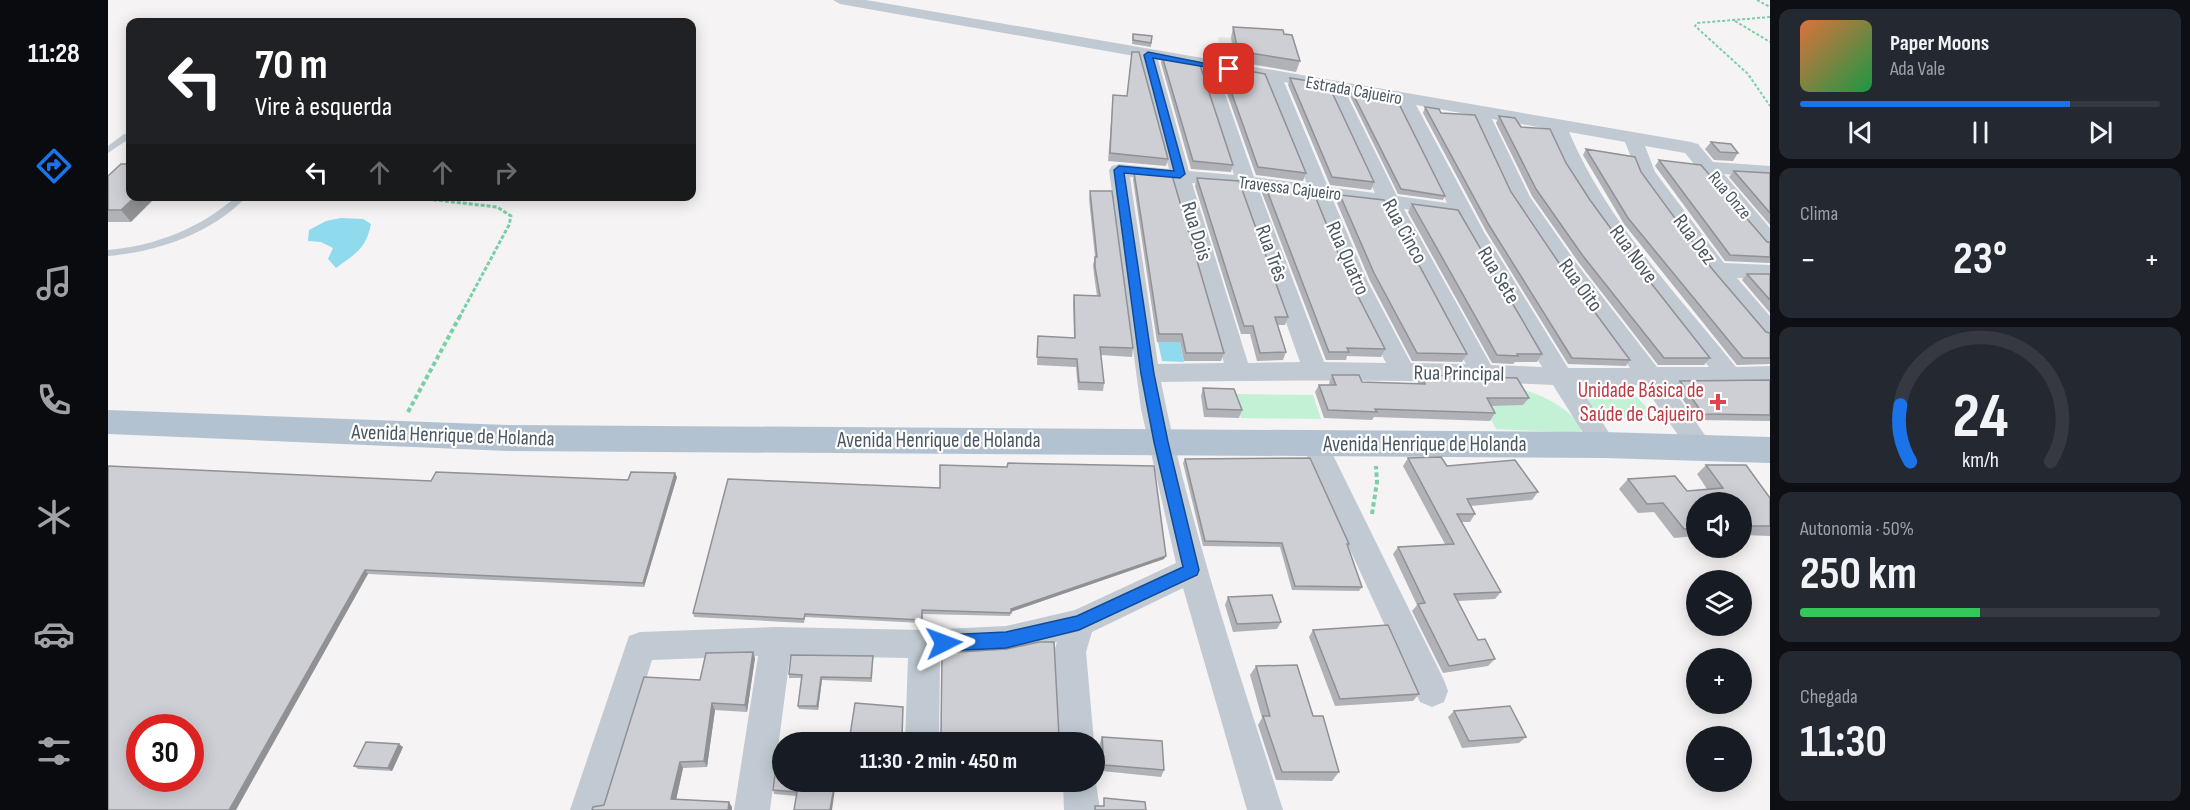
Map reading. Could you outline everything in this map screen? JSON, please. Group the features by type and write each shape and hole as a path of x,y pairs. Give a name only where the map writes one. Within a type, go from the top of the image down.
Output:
{"main road":[{"name":"Avenida Henrique de Holanda","path":"108,422 508,438 1604,445 1770,450"}],"street":[{"name":"Estrada Cajueiro","path":"840,0 1691,148"},
{"name":"Rua Dois","path":"1148,55 1180,174 1238,371"},
{"name":"Rua Três","path":"1207,65 1246,182 1315,371"},
{"name":"Rua Quatro","path":"1272,75 1357,282 1403,372"},
{"name":"Rua Cinco","path":"1334,86 1389,201 1483,373"},
{"name":"Rua Sete","path":"1404,99 1434,163 1461,211 1560,377 1604,445"},
{"name":"Rua Oito","path":"1479,111 1520,197 1569,269 1701,448"},
{"name":"Rua Nove","path":"1556,124 1574,168 1598,205 1652,279 1728,374"},
{"name":"Rua Dez","path":"1633,138 1646,173 1718,270 1770,331"},
{"name":"Rua Onze","path":"1691,148 1770,241"},
{"path":"1707,167 1770,172"},
{"name":"Travessa Cajueiro","path":"1148,374 1119,170 1180,174 1461,211"},
{"path":"1718,270 1770,272"},
{"name":"Rua Principal","path":"1148,374 1315,371 1483,373 1560,377 1770,375"},
{"path":"1148,374 1161,442 1191,570 1265,810"},
{"path":"1314,443 1432,691"},
{"path":"588,810 640,646 776,641 924,644 1006,640 1079,623 1191,570"},
{"path":"1076,732 1070,652 1079,623"},
{"path":"752,810 776,641"},
{"path":"922,732 924,644"},
{"path":"1081,792 1082,810"}],"lane":[{"path":"108,150 126,137"},
{"path":"108,253 119,253 180,237 229,211 238,201"}],"path":[{"path":"1757,0 1770,7"},
{"path":"1770,18 1697,23 1695,26 1748,74 1770,106"},
{"path":"1735,20 1770,42"},
{"path":"396,434 509,225 511,216 497,207 444,201"},
{"path":"1360,539 1375,509 1377,482 1374,444"}],"shaded area":[{"path":"1218,37 1288,41 1296,69 1223,64"}],"green space":[{"path":"1474,388 1514,389 1542,397 1569,413 1580,426 1581,433 1496,429"},
{"path":"1234,394 1313,395 1321,419 1241,418"},
{"path":"1584,395 1637,397 1651,412 1652,417 1648,419 1601,417 1593,412"}],"water":[{"path":"341,218 363,219 371,224 363,245 336,268 328,259 333,248 321,242 308,241 309,230 326,221"},
{"path":"1158,342 1180,342 1184,362 1162,361"}],"building":[{"path":"1233,27 1283,30 1284,34 1292,35 1300,61 1238,51"},
{"path":"1133,34 1152,36 1151,43 1133,40"},
{"path":"1132,52 1139,52 1168,159 1110,153 1113,95 1127,96"},
{"path":"1162,56 1199,62 1233,165 1193,161"},
{"path":"1222,66 1265,74 1306,173 1258,167"},
{"path":"1290,78 1309,81 1310,85 1329,86 1374,182 1332,177"},
{"path":"1352,92 1397,100 1445,196 1401,189"},
{"path":"1425,107 1439,109 1441,113 1475,115 1511,192 1563,269 1630,360 1572,358 1489,225"},
{"path":"1499,116 1515,118 1521,127 1550,129 1566,163 1590,200 1710,358 1664,358 1583,256 1536,189"},
{"path":"1711,142 1731,144 1738,153 1720,152"},
{"path":"1586,149 1635,157 1641,172 1713,270 1766,332 1770,333 1770,358 1743,358 1628,218"},
{"path":"1659,160 1701,165 1767,242 1770,242 1770,257 1730,255"},
{"path":"121,164 126,164 126,201 131,201 121,210 108,210 108,176"},
{"path":"1734,171 1770,173 1770,213"},
{"path":"1134,172 1172,175 1224,353 1186,353 1182,334 1159,334"},
{"path":"1197,178 1239,181 1288,317 1275,317 1286,352 1260,353 1253,326 1244,326"},
{"path":"1265,185 1313,191 1347,275 1385,349 1347,348 1349,352 1329,352"},
{"path":"1090,191 1112,191 1133,348 1100,347 1104,383 1079,382 1077,359 1037,357 1038,336 1075,338 1074,295 1100,296 1095,267 1095,257 1097,257"},
{"path":"1340,195 1384,200 1467,354 1417,353 1374,273"},
{"path":"1412,204 1458,210 1542,354 1497,355"},
{"path":"1747,274 1770,274 1770,300"},
{"path":"1332,375 1359,375 1362,382 1425,384 1421,375 1517,378 1529,398 1487,398 1495,413 1375,409 1377,412 1328,410 1319,385 1336,385"},
{"path":"1770,380 1770,415 1703,414 1680,381"},
{"path":"1203,388 1234,389 1242,410 1207,409"},
{"path":"1441,457 1447,466 1515,460 1538,492 1467,499 1475,514 1457,514 1501,592 1454,594 1478,640 1485,639 1495,659 1449,666 1418,604 1425,603 1398,547 1454,544 1408,458"},
{"path":"1310,458 1349,544 1347,544 1362,587 1295,586 1282,543 1205,541 1185,459"},
{"path":"1008,463 1154,466 1166,556 1011,609 1011,613 922,610 922,620 805,614 804,619 693,613 728,479 940,488 940,465 1007,467"},
{"path":"1706,465 1746,465 1770,498 1770,526 1752,526 1752,492 1686,492 1686,529 1684,529 1663,503 1647,504 1628,479 1675,476 1687,491 1723,488"},
{"path":"108,466 431,481 436,472 628,480 631,472 675,473 643,583 365,570 229,810 108,810"},
{"path":"1272,595 1281,622 1237,624 1228,597"},
{"path":"1388,625 1419,694 1340,699 1313,630"},
{"path":"1039,642 1054,642 1059,732 941,732 942,653 1007,649"},
{"path":"753,652 745,705 712,703 704,761 680,762 671,799 729,802 728,810 592,810 593,807 604,805 644,677 700,680 706,653"},
{"path":"791,655 873,656 871,678 821,677 817,706 798,706 802,675 789,674"},
{"path":"1297,665 1313,716 1323,716 1339,772 1282,772 1263,716 1270,716 1256,666"},
{"path":"855,703 903,707 902,732 851,732"},
{"path":"1510,706 1526,737 1469,741 1454,711"},
{"path":"1105,737 1162,741 1164,770 1105,765"},
{"path":"366,742 399,744 388,768 354,766"},
{"path":"797,792 833,792 830,810 794,810"},
{"path":"1104,798 1145,802 1146,810 1095,810 1095,806 1104,806"}],"place":[{"name":"Unidade Básica de Saúde de Cajueiro","path":"1718,402"}],"route":[{"path":"944,643 1006,640 1079,623 1191,570 1161,442 1148,374 1119,170 1180,174 1148,55 1229,69"}]}
